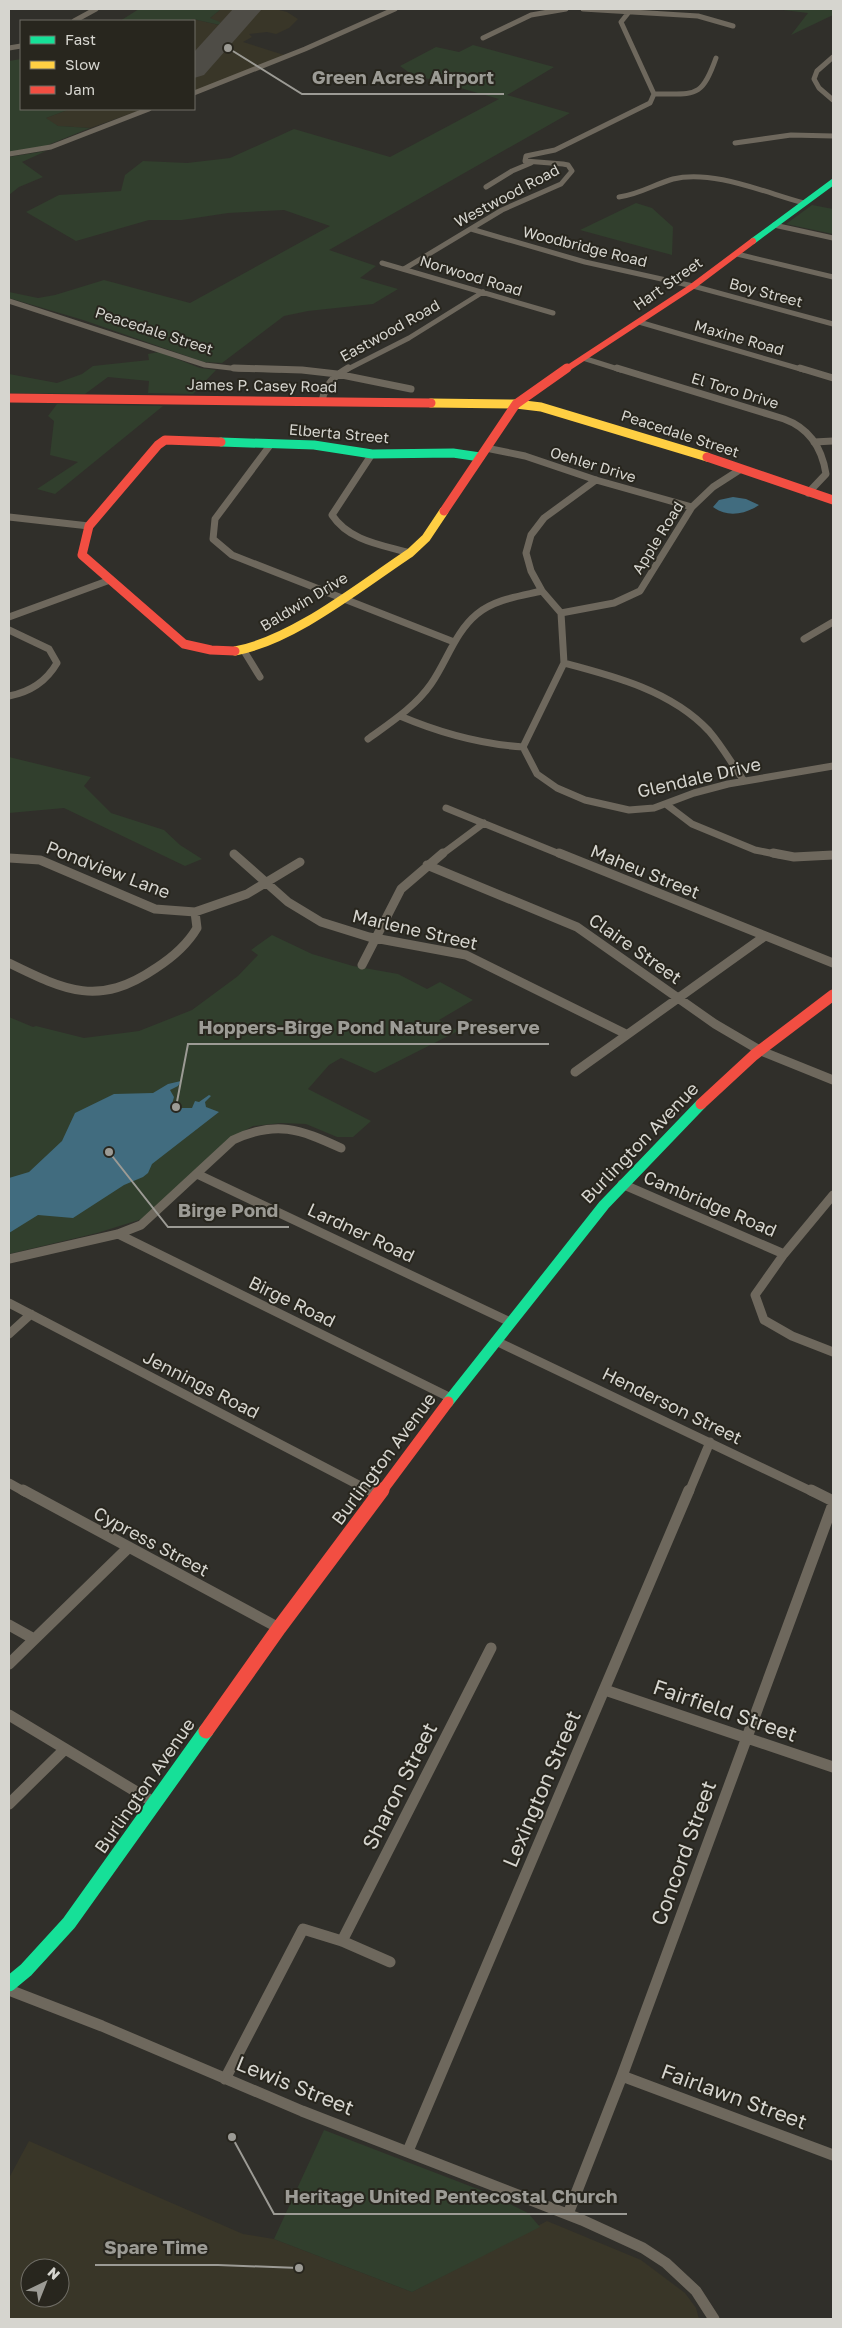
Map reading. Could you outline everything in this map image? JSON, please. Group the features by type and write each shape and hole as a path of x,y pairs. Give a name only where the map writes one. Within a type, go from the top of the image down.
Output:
{"street":[{"path":"76,20 96,9"},
{"path":"195,93 305,49 395,9"},
{"path":"483,38 531,15 566,9"},
{"path":"583,9 698,16 734,26"},
{"path":"629,12 621,22 654,94 682,93 702,87 706,84 716,58"},
{"path":"833,58 817,71 814,79 819,88 833,100"},
{"name":"Westwood Road","path":"404,268 523,198 563,183 572,171 563,164 530,163 525,161 526,156 555,150 619,118 636,112 650,103 654,94"},
{"path":"9,154 50,147 147,110"},
{"path":"735,143 791,135 833,136"},
{"path":"486,186 530,163"},
{"path":"619,197 629,196 674,179 693,177 713,178 804,203"},
{"name":"Hart Street","path":"516,404 692,286 833,182"},
{"path":"774,225 833,238"},
{"name":"Woodbridge Road","path":"471,229 585,262 692,286"},
{"path":"737,254 833,277"},
{"name":"Norwood Road","path":"382,263 553,313"},
{"name":"Boy Street","path":"692,286 833,324"},
{"name":"Eastwood Road","path":"322,401 324,389 337,374 409,338 483,292"},
{"name":"Peacedale Street","path":"9,301 205,365 239,369 302,370 337,374 412,388"},
{"name":"Maxine Road","path":"638,322 833,378"},
{"name":"El Toro Drive","path":"583,358 784,419 802,427 814,442 825,467 826,474 808,493"},
{"name":"James P. Casey Road","path":"9,398 516,404"},
{"name":"Peacedale Street","path":"516,404 541,407 579,417 833,500"},
{"name":"Baldwin Drive","path":"165,440 158,445 89,526 82,555 184,644 211,650 244,651 274,640 410,553 426,538 516,404"},
{"name":"Elberta Street","path":"165,440 314,445 372,454 483,453"},
{"path":"814,442 833,441"},
{"path":"271,444 215,519 213,539 232,555 340,599 454,642"},
{"name":"Oehler Drive","path":"483,453 526,456 596,480 692,507"},
{"path":"372,454 332,516 337,525 347,533 410,553"},
{"name":"Apple Road","path":"561,613 614,603 640,591 692,507 713,487 741,469"},
{"path":"400,716 442,734 491,746 523,747 564,663 561,613 542,591 531,572 526,553 531,535 544,518 596,480"},
{"path":"9,517 89,526"},
{"path":"9,617 110,580"},
{"path":"368,739 419,700 432,682 454,642 478,613 504,601 542,591"},
{"path":"804,639 833,622"},
{"path":"9,630 49,649 57,663 51,675 34,688 9,696"},
{"path":"244,651 260,677"},
{"path":"564,663 614,677 671,701 704,726 744,781"},
{"name":"Glendale Drive","path":"523,747 528,761 537,774 564,792 598,804 639,810 667,804 693,793 744,781 833,766"},
{"path":"667,804 692,824 755,850 794,857 833,855"},
{"name":"Maheu Street","path":"446,808 833,963"},
{"path":"362,965 401,889 427,865 484,823"},
{"name":"Marlene Street","path":"234,854 266,883 309,916 341,930 376,939 466,954 626,1034"},
{"name":"Pondview Lane","path":"9,858 40,860 155,909 195,912 229,901 266,883 300,862"},
{"name":"Claire Street","path":"427,865 577,927 678,999 761,1050 833,1080"},
{"path":"9,963 66,989 86,992 120,989 135,984 182,949 197,928 195,912"},
{"path":"575,1072 765,936"},
{"name":"Burlington Avenue","path":"9,1984 26,1970 69,1923 279,1628 378,1495 510,1322 622,1184 716,1089 761,1050 833,995"},
{"path":"9,1259 118,1234 141,1225 232,1140 248,1132 267,1127 288,1127 341,1148"},
{"name":"Lardner Road","path":"197,1174 510,1322"},
{"name":"Cambridge Road","path":"622,1184 784,1254"},
{"path":"833,1195 784,1254 755,1295 764,1320 792,1336 833,1352"},
{"name":"Birge Road","path":"118,1234 451,1398"},
{"name":"Jennings Road","path":"9,1303 378,1495"},
{"path":"9,1334 31,1314"},
{"name":"Henderson Street","path":"496,1341 833,1502"},
{"name":"Lexington Street","path":"408,2151 710,1442"},
{"name":"Cypress Street","path":"9,1483 279,1628"},
{"name":"Concord Street","path":"568,2214 622,2076 833,1502"},
{"path":"9,1664 128,1548"},
{"path":"9,1625 34,1639"},
{"name":"Sharon Street","path":"342,1941 492,1648"},
{"name":"Fairfield Street","path":"605,1690 833,1767"},
{"path":"9,1715 64,1750 155,1802"},
{"path":"9,1804 64,1750"},
{"path":"225,2079 303,1929 342,1941 390,1962"},
{"name":"Lewis Street","path":"9,1990 102,2026 302,2112 408,2151 568,2214 643,2248 666,2263 696,2291 714,2319"},
{"name":"Fairlawn Street","path":"622,2076 833,2154"}],"shaded area":[{"path":"221,9 275,9 287,12 298,19 289,28 276,34 267,32 249,34 252,37 243,42 284,55 195,92 195,20 190,20 193,19 219,25 210,18"},
{"path":"67,110 141,110 90,128 58,126 48,122 46,118"},
{"path":"29,2141 243,2234 274,2239 412,2292 547,2221 641,2260 685,2293 696,2308 699,2319 9,2319 9,2178"}],"green space":[{"path":"139,9 221,9 210,18 220,22 220,25 193,19 122,20"},
{"path":"775,9 833,9 833,15 791,35 808,13"},
{"path":"473,45 554,67 507,95 570,113 329,250 376,266 360,278 398,289 373,304 308,311 284,316 222,363 204,362 83,320 9,298 9,292 38,298 55,295 104,280 190,303 330,226 284,210 228,213 182,220 149,220 76,241 26,212 59,195 121,191 125,175 143,161 187,163 230,158 294,129 390,157 499,99 411,74 400,66 436,47 459,52"},
{"path":"20,59 20,110 67,110 46,118 58,126 90,128 43,147 9,152 9,61"},
{"path":"46,151 22,162 43,177 19,187 9,195 9,157"},
{"path":"636,203 652,208 673,227 672,255 580,230"},
{"path":"812,205 833,209 833,234 786,224"},
{"path":"159,352 200,368 216,370 193,394 148,393 149,381 108,377 85,394 9,393 9,374 57,383 82,374 93,366 149,360 148,354"},
{"path":"57,404 163,406 55,494 37,489 78,462 50,455 54,421 48,416"},
{"path":"9,757 91,777 84,786 111,813 164,830 180,845 202,859 185,866 64,808 9,813"},
{"path":"272,935 312,954 353,966 398,974 427,989 440,982 473,1000 439,1020 458,1031 375,1073 341,1058 329,1065 308,1089 371,1121 353,1137 337,1137 306,1124 281,1123 253,1126 229,1139 142,1219 97,1233 9,1254 9,1017 33,1027 36,1026 84,1038 139,1031 192,1010 238,976 258,955 251,950"},
{"path":"324,2130 488,2193 528,2213 540,2227 412,2292 274,2239"}],"water":[{"path":"733,497 746,499 759,505 748,511 736,514 724,513 713,507 719,500"},
{"path":"181,1081 178,1086 170,1090 174,1097 171,1108 192,1108 195,1101 199,1102 209,1095 211,1096 205,1102 206,1107 219,1112 152,1164 148,1173 143,1177 124,1185 73,1218 38,1215 9,1233 9,1178 29,1172 62,1141 75,1113 114,1094 153,1093 168,1084"}],"runway":[{"path":"195,68 248,9"}],"traffic: fast":[{"path":"753,241 833,182"},
{"path":"221,442 314,445 372,454 453,453 480,457"},
{"path":"448,1402 604,1205 701,1104"},
{"path":"9,1984 26,1970 69,1923 206,1731"}],"traffic: slow":[{"path":"431,403 516,404 541,407 707,457"},
{"path":"235,651 251,648 273,639 349,594 410,553 426,538 444,511"}],"traffic: jam":[{"path":"444,511 516,404 525,396 693,286 753,241"},
{"path":"9,398 431,403"},
{"path":"221,442 165,440 158,445 89,526 82,555 184,644 211,650 235,651"},
{"path":"707,457 833,500"},
{"path":"701,1104 754,1055 833,995"},
{"path":"206,1731 279,1628 448,1402"}],"place":[{"name":"Green Acres Airport","path":"228,48"},
{"name":"Hoppers-Birge Pond Nature Preserve","path":"176,1107"},
{"name":"Birge Pond","path":"109,1152"},
{"name":"Heritage United Pentecostal Church","path":"232,2137"},
{"name":"Spare Time","path":"299,2268"}]}
